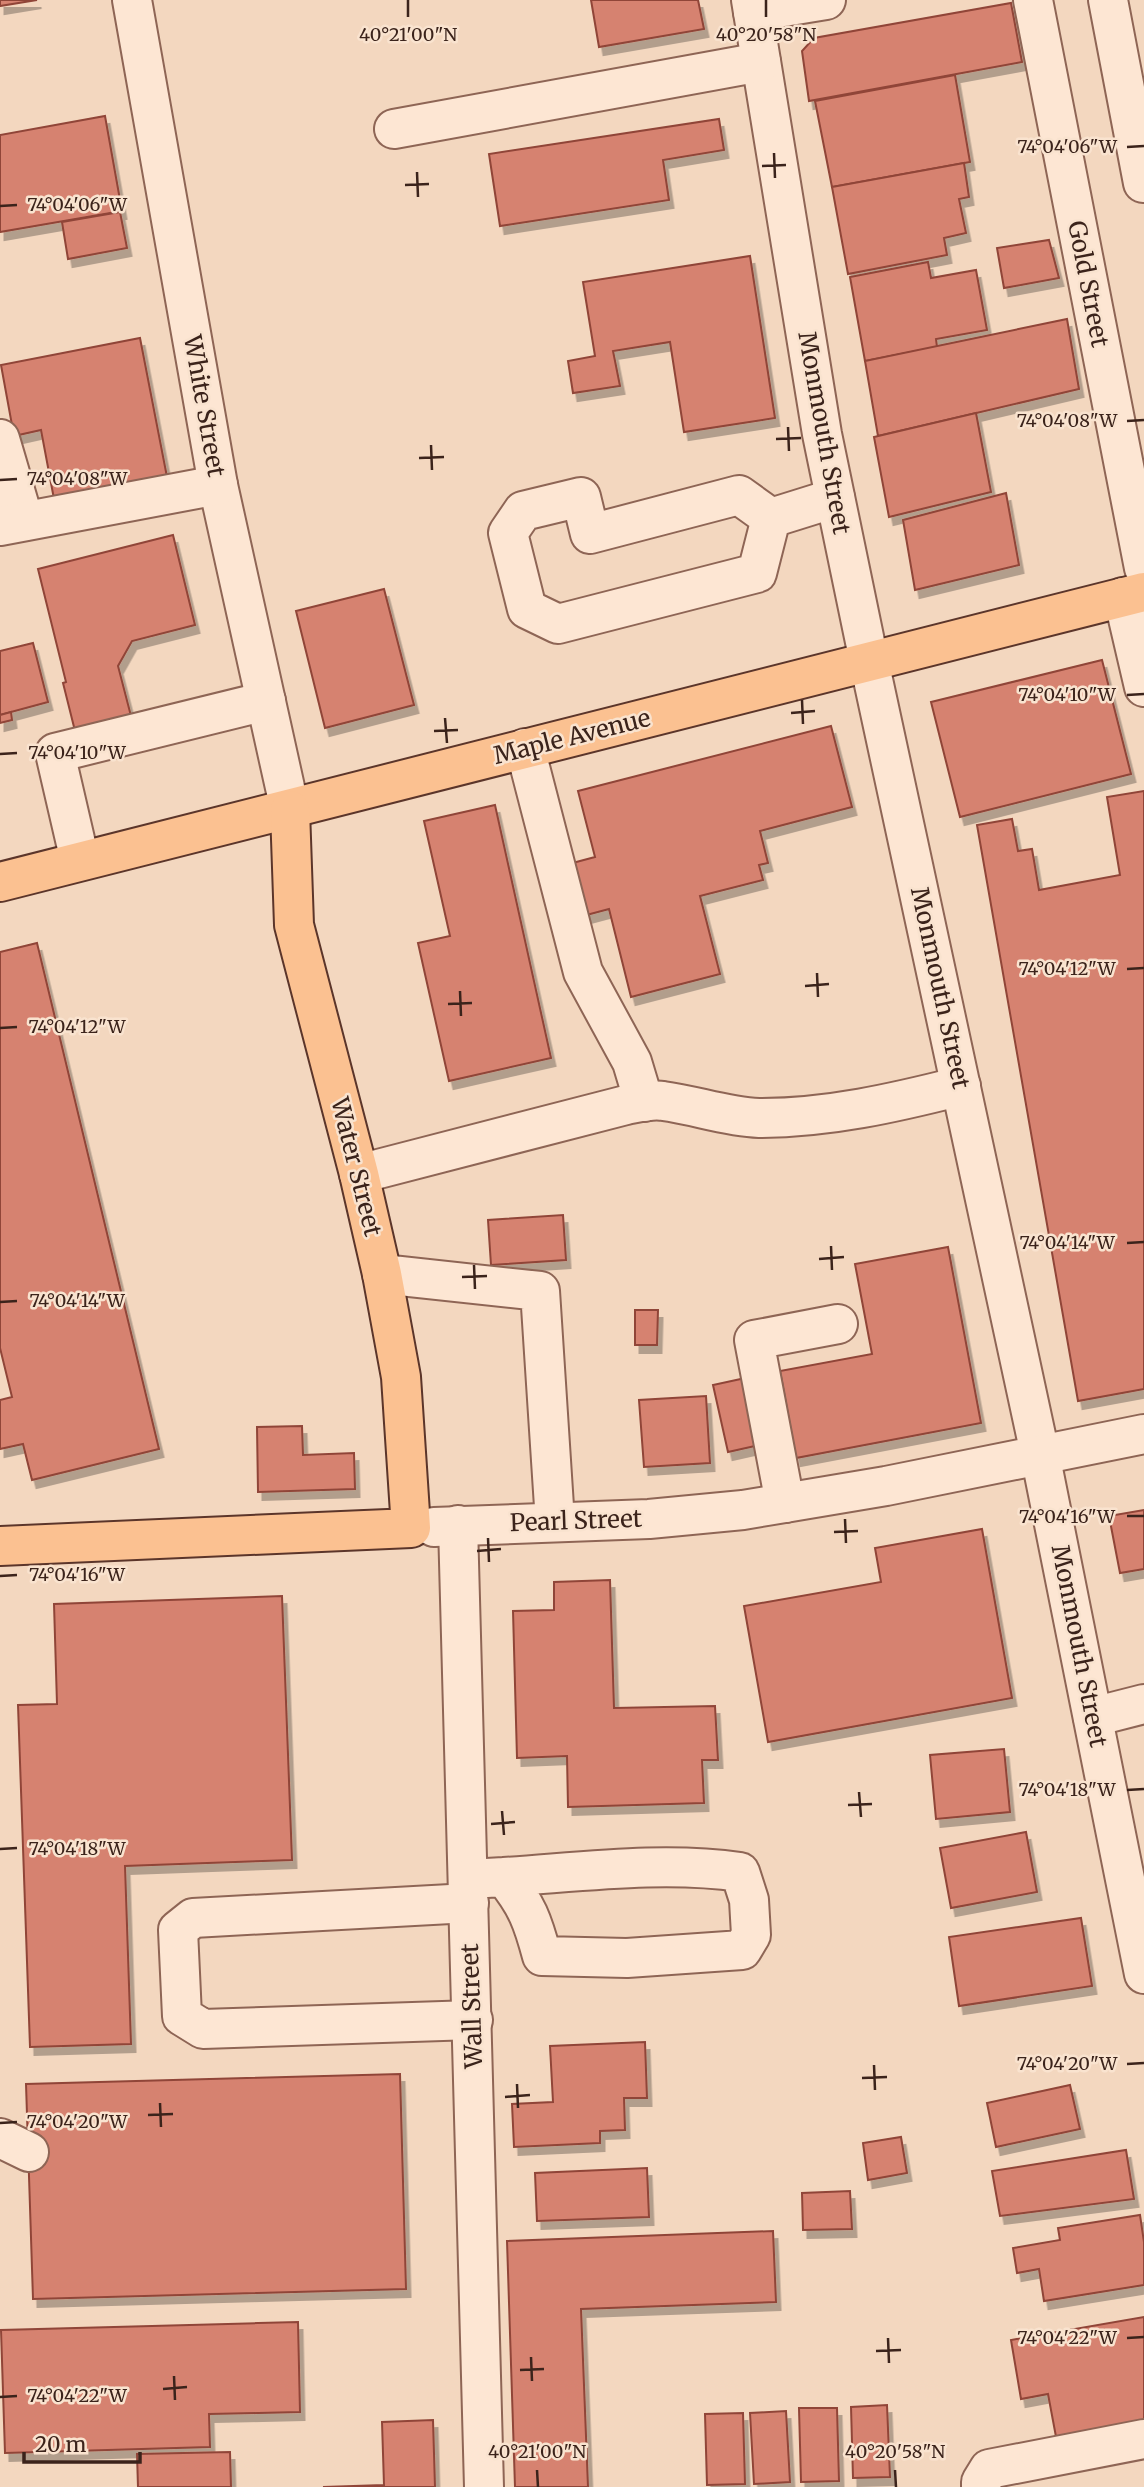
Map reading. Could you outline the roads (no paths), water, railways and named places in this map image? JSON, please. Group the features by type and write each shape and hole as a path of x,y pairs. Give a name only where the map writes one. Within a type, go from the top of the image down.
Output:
{"main road":[{"name":"Maple Avenue","path":"0,882 869,661 1137,586"},
{"name":"Water Street","path":"290,810 294,925 359,1174 382,1274 401,1377 411,1528"},
{"name":"Pearl Street","path":"0,1546 411,1528"}],"street":[{"name":"White Street","path":"132,0 218,485 290,810"},
{"path":"752,6 826,0"},
{"name":"Gold Street","path":"1033,0 1137,586 1144,687"},
{"path":"1108,0 1143,183"},
{"name":"Monmouth Street","path":"752,6 822,434 1041,1454 1144,1974"},
{"path":"394,129 761,62"},
{"path":"0,439 12,524 218,485"},
{"path":"739,495 771,518 757,573 558,624 527,609 508,533 523,511 580,497 590,534 739,495"},
{"path":"771,518 835,498"},
{"path":"80,861 55,753 267,701"},
{"path":"525,748 583,972 632,1062 645,1102"},
{"path":"359,1174 645,1102 661,1100 689,1108 756,1118 821,1115 886,1106 961,1086"},
{"path":"382,1274 540,1291 555,1522"},
{"path":"785,1503 754,1340 838,1324"},
{"name":"Pearl Street","path":"411,1528 649,1519 743,1510 886,1486 1144,1434"},
{"name":"Wall Street","path":"458,1525 481,1886 473,2021 484,2487"},
{"path":"1093,1717 1144,1704"},
{"path":"473,2021 203,2029 182,2016 178,1930 193,1918 627,1869 701,1869 740,1872 749,1900 751,1935 742,1950 627,1958 542,1956 532,1918 481,1886"},
{"path":"0,2138 29,2152 0,2159"},
{"path":"981,2487 989,2469 1140,2439"}]}
